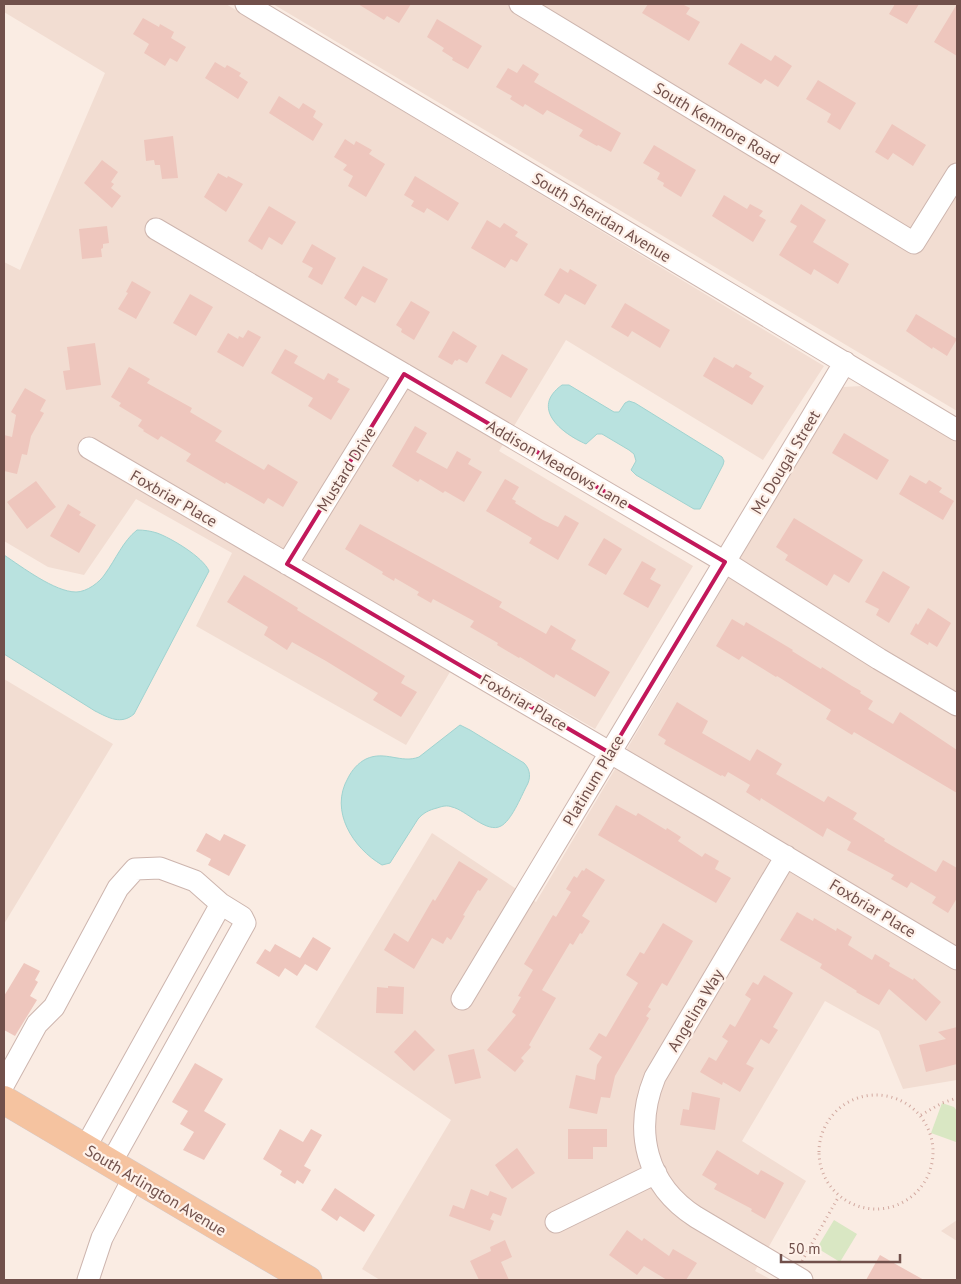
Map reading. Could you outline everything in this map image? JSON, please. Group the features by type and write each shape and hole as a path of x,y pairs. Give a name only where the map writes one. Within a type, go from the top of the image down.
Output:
{"main road":[{"name":"South Arlington Avenue","path":"4,1100 308,1280"}],"street":[{"name":"South Sheridan Avenue","path":"246,4 957,430"},
{"name":"South Kenmore Road","path":"520,4 914,243 957,174"},
{"name":"Addison Meadows Lane","path":"156,229 725,562 878,659 957,705"},
{"name":"Mc Dougal Street","path":"725,562 845,362"},
{"name":"Mustard Drive","path":"287,564 404,374"},
{"name":"Foxbriar Place","path":"89,448 786,856 957,959"},
{"name":"Platinum Place","path":"462,999 725,562"},
{"name":"Angelina Way","path":"786,856 655,1077 647,1100 644,1134 650,1162 661,1183 672,1197 690,1214 798,1278"},
{"path":"4,1084 37,1024 54,1007 118,888 135,870 160,868 195,881 221,904 242,916 245,923 111,1163"},
{"path":"85,1148 221,904"},
{"path":"556,1222 656,1173"},
{"path":"88,1280 102,1238 134,1177"}],"path":[{"path":"869,1094 888,1096 906,1102 920,1115 930,1131 934,1150 931,1169 923,1186 909,1199 892,1208 874,1210 855,1206 839,1196 826,1182 820,1164 819,1145 824,1126 836,1111 851,1100 869,1094"},
{"path":"920,1115 942,1103 957,1098"},
{"path":"798,1278 839,1196"}],"highlighted area":[{"path":"404,374 725,562 610,753 287,564"}],"shaded area":[{"path":"4,4 226,4 824,366 763,460 566,340 499,451 693,566 595,729 462,652 406,745 196,626 232,553 136,499 84,575 48,567 4,541 4,262 20,270 105,73 4,12"},
{"path":"273,4 957,4 957,411"},
{"path":"863,386 957,442 957,1080 903,1089 879,1031 825,1001 742,1141 806,1181 755,1271 772,1280 380,1280 362,1269 451,1120 315,1027 432,833 536,902 842,387"},
{"path":"4,679 113,744 4,924"},
{"path":"957,1220 957,1241 941,1231"}],"green space":[{"path":"942,1103 954,1107 957,1111 957,1145 956,1142 931,1133"},
{"path":"834,1220 857,1234 840,1262 817,1248"}],"water":[{"path":"562,385 569,385 614,412 619,412 625,403 629,401 635,403 722,457 723,465 700,509 694,509 636,475 631,470 636,461 634,454 602,434 597,434 586,444 559,427 549,411 549,402 553,394"},
{"path":"137,530 157,533 170,539 194,554 209,571 134,714 120,720 95,711 4,654 4,555 58,588 80,592 93,586 103,577 124,545"},
{"path":"460,725 526,766 530,775 529,781 515,808 505,823 495,828 489,827 450,806 443,806 429,811 418,819 390,863 382,865 371,858 353,839 343,816 341,803 343,791 350,775 360,763 373,757 386,756 412,759 419,757"}],"building":[{"path":"358,4 411,4 399,23 387,16 384,20"},
{"path":"648,4 682,4 690,8 686,14 700,22 689,41 642,13"},
{"path":"895,4 919,4 907,24 889,14"},
{"path":"957,4 957,56 934,42"},
{"path":"143,18 159,27 160,24 174,32 171,38 186,47 177,62 170,58 165,66 144,53 149,44 133,34"},
{"path":"437,19 482,46 468,69 452,60 453,58 442,51 444,48 427,37"},
{"path":"741,43 771,61 775,55 792,66 778,87 765,79 761,84 728,64"},
{"path":"215,62 225,68 227,65 241,73 239,76 248,82 238,99 205,78"},
{"path":"523,64 539,74 534,82 621,133 611,152 579,136 583,130 547,110 543,115 525,104 523,107 510,99 512,96 496,87 508,68 517,73"},
{"path":"818,80 856,103 840,130 827,122 831,114 806,99"},
{"path":"279,96 299,109 303,103 316,111 313,117 323,124 313,141 269,113"},
{"path":"892,124 926,145 913,166 893,153 888,160 875,152"},
{"path":"173,136 178,178 162,179 160,165 155,165 154,160 146,161 144,140"},
{"path":"345,139 354,145 356,141 372,150 369,154 385,164 366,197 348,186 353,176 343,170 347,165 334,157"},
{"path":"654,145 696,170 681,197 663,186 664,183 657,179 660,173 643,163"},
{"path":"102,160 118,172 111,182 114,184 111,188 121,196 112,208 84,183"},
{"path":"218,173 243,184 226,212 204,197"},
{"path":"415,176 459,203 448,221 427,208 424,213 411,206 414,201 404,195"},
{"path":"724,195 747,209 750,204 763,211 759,216 766,220 753,242 712,216"},
{"path":"801,204 826,220 813,242 849,264 838,284 814,269 811,275 779,255 797,226 790,222"},
{"path":"269,206 296,222 282,245 269,237 262,250 248,241"},
{"path":"487,220 500,228 504,223 518,232 515,236 528,244 517,262 511,259 505,268 471,248"},
{"path":"107,226 109,243 103,244 101,249 102,257 82,259 79,229"},
{"path":"312,244 336,258 322,285 308,277 313,268 302,262"},
{"path":"363,266 388,279 375,303 362,296 356,306 344,298"},
{"path":"560,268 568,273 570,269 597,285 585,305 565,294 559,304 544,295"},
{"path":"132,281 151,292 136,319 118,309 128,293 126,292"},
{"path":"190,294 213,307 196,336 173,323"},
{"path":"411,301 430,312 414,340 401,332 402,329 396,325"},
{"path":"625,303 670,330 660,348 632,331 628,337 611,327"},
{"path":"916,314 957,339 947,356 933,347 932,349 906,331"},
{"path":"248,330 261,337 243,367 217,352 228,333 238,339 239,336 243,338"},
{"path":"453,331 477,346 467,363 459,359 455,360 452,365 438,357"},
{"path":"95,343 101,385 66,390 63,371 70,370 67,347"},
{"path":"285,349 298,356 294,363 324,380 328,373 339,379 337,382 350,389 331,420 308,406 313,398 271,373"},
{"path":"502,354 528,369 511,398 485,383"},
{"path":"714,357 733,368 736,364 752,373 749,377 764,386 752,405 703,376"},
{"path":"129,367 150,379 147,383 192,408 190,412 222,431 215,441 264,470 268,464 298,482 283,507 268,498 264,504 226,482 225,484 186,461 191,454 161,436 158,440 143,431 138,426 142,420 119,406 121,403 111,397"},
{"path":"25,388 46,400 40,411 44,413 31,436 27,455 22,454 17,474 4,471 4,435 12,437 16,415 11,412"},
{"path":"415,426 427,433 416,452 447,469 457,451 471,459 468,464 482,472 464,502 445,491 443,493 420,479 418,482 392,466"},
{"path":"844,433 889,460 877,480 832,453"},
{"path":"910,475 926,484 929,480 942,488 939,492 954,501 943,520 899,494"},
{"path":"505,479 519,487 512,499 516,501 515,503 543,520 558,527 565,515 579,523 558,560 529,543 532,538 486,511"},
{"path":"36,481 56,507 27,529 7,502"},
{"path":"68,504 81,512 79,515 96,525 79,553 50,536"},
{"path":"794,518 863,560 849,583 834,574 827,586 785,560 788,555 776,547"},
{"path":"360,524 502,602 499,607 546,634 551,625 576,640 571,649 610,672 595,697 556,674 554,678 497,645 498,643 470,627 474,621 433,599 431,603 417,595 419,592 395,578 394,581 382,574 383,572 345,549"},
{"path":"604,538 622,549 606,575 588,565"},
{"path":"642,561 656,569 650,579 661,585 648,608 623,594"},
{"path":"883,571 910,587 889,623 876,615 879,609 865,602"},
{"path":"244,575 405,676 401,683 417,692 401,717 373,700 378,693 292,642 287,650 264,635 268,627 227,602"},
{"path":"928,608 951,623 937,647 929,642 928,645 910,634"},
{"path":"732,619 744,626 746,622 821,669 822,667 861,691 860,693 873,701 868,709 893,724 900,712 957,750 957,793 854,732 852,735 826,719 831,710 777,676 742,656 739,660 716,646"},
{"path":"677,702 708,721 702,733 750,761 757,749 782,764 776,774 824,802 828,796 857,813 853,819 885,839 884,841 936,872 943,860 957,868 957,898 948,913 932,903 936,897 911,882 907,888 891,879 894,875 847,850 851,842 827,828 823,837 761,798 760,801 746,792 750,785 728,772 725,777 721,776 664,744 666,740 658,735"},
{"path":"616,805 636,816 638,813 666,830 667,828 681,837 678,841 702,857 705,853 719,861 715,869 731,878 716,903 598,835"},
{"path":"206,833 220,841 224,834 246,845 229,876 208,865 211,859 196,851"},
{"path":"459,861 488,879 480,891 478,890 451,940 447,937 443,944 432,938 414,969 384,950 394,933 408,942 433,899 435,901"},
{"path":"586,868 605,880 582,916 590,921 573,945 570,943 542,990 556,998 529,1045 531,1047 521,1058 524,1061 515,1072 487,1050 516,1015 512,1012 521,997 518,996 533,970 524,964 553,915 556,917 571,892 566,889 574,876 577,878 582,870 584,871"},
{"path":"797,912 813,921 814,918 836,931 837,928 852,937 848,945 872,960 875,954 890,963 889,966 913,980 914,978 941,1002 926,1021 889,989 879,1005 856,992 820,968 822,964 780,940"},
{"path":"663,923 693,941 667,986 662,983 648,1007 651,1009 646,1016 649,1018 615,1076 610,1098 601,1097 597,1114 569,1108 576,1075 595,1080 597,1065 602,1057 589,1049 599,1033 606,1037 638,983 626,975 640,952 644,954"},
{"path":"313,937 331,948 317,971 305,964 297,976 285,968 279,977 256,963 265,949 270,952 275,944 300,958"},
{"path":"24,963 40,971 35,980 38,982 30,996 37,1000 15,1036 4,1030 4,996"},
{"path":"764,975 793,993 773,1027 778,1030 769,1044 761,1039 746,1064 754,1068 740,1092 723,1082 722,1085 700,1072 709,1057 716,1061 728,1041 722,1037 730,1024 735,1027 751,999 745,995 753,982 758,985"},
{"path":"388,986 404,987 403,1014 376,1013 377,987 388,988"},
{"path":"957,1027 957,1064 926,1072 919,1045 946,1039 938,1032"},
{"path":"415,1030 435,1050 414,1071 394,1052"},
{"path":"474,1049 481,1078 455,1084 448,1055"},
{"path":"195,1063 223,1079 204,1111 226,1124 204,1160 183,1150 194,1132 180,1124 188,1111 172,1102"},
{"path":"692,1092 720,1098 715,1130 680,1125 683,1109 689,1110"},
{"path":"280,1129 303,1142 311,1129 322,1135 304,1166 311,1170 303,1184 297,1180 295,1184 280,1175 282,1171 263,1159"},
{"path":"568,1129 607,1129 607,1147 593,1147 593,1159 568,1159"},
{"path":"517,1148 535,1173 512,1189 495,1165"},
{"path":"717,1150 758,1175 761,1170 784,1183 765,1219 751,1211 752,1209 714,1189 717,1184 702,1175"},
{"path":"335,1188 375,1215 364,1232 340,1216 337,1221 321,1210"},
{"path":"471,1189 488,1196 490,1191 507,1198 501,1216 493,1213 490,1219 494,1221 490,1231 449,1216 453,1205 464,1209"},
{"path":"627,1230 642,1241 644,1238 669,1256 673,1249 697,1263 686,1280 667,1280 644,1266 637,1275 609,1255"},
{"path":"505,1240 512,1257 501,1262 509,1280 479,1280 470,1261 491,1251 490,1247"},
{"path":"880,1255 899,1266 924,1280 866,1280"}]}
